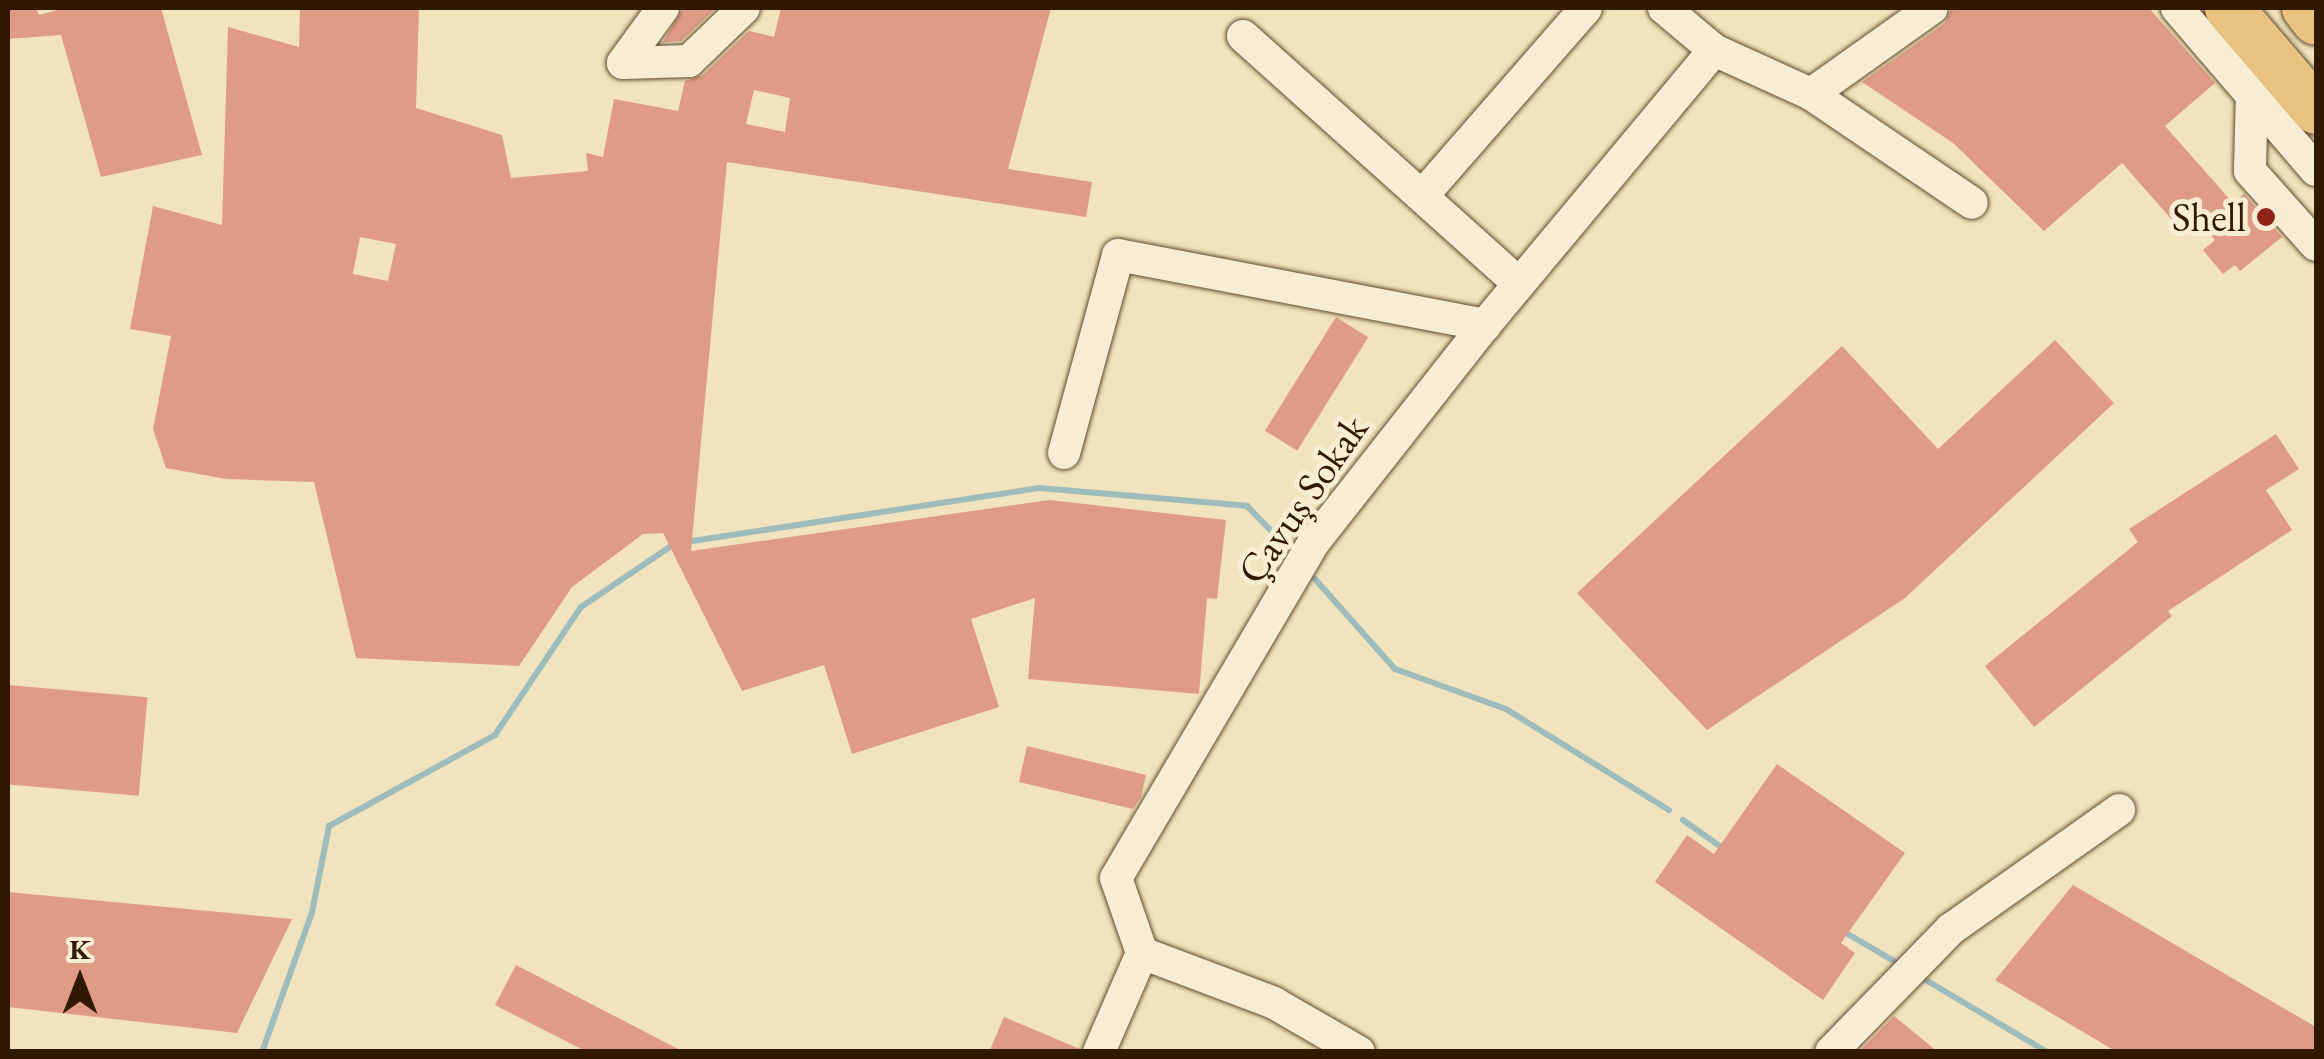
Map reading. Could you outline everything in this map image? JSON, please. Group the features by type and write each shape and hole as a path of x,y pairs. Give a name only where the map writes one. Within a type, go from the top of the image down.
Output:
{"highway":[{"path":"2229,8 2266,79 2316,110"},
{"path":"2306,8 2316,21"}],"street":[{"path":"662,8 623,63 689,61 744,8"},
{"path":"1423,196 1586,8"},
{"path":"1664,8 1714,50 1811,94 1972,202"},
{"path":"1811,94 1932,8"},
{"path":"2177,8 2266,79 2316,170"},
{"path":"1243,36 1519,284"},
{"name":"Çavuş Sokak","path":"1142,953 1116,878 1314,542 1485,324 1714,50"},
{"path":"2266,79 2250,171 2316,245"},
{"path":"1064,453 1118,256 1485,324"},
{"path":"1831,1052 1951,929 2119,810"},
{"path":"1098,1052 1142,953 1274,1003 1359,1052"}],"building":[{"path":"8,8 36,8 39,15 65,8 161,8 202,155 101,177 61,35 8,39"},
{"path":"300,8 419,8 416,108 502,135 511,178 588,171 586,153 603,157 614,99 678,111 685,81 703,75 749,31 774,37 781,8 1051,8 1008,169 1092,182 1086,217 727,162 691,551 1049,500 1226,520 1217,599 1207,598 1199,694 1028,679 1035,598 971,619 999,707 852,754 824,665 742,691 663,533 643,534 572,587 519,666 356,658 314,482 226,479 166,468 153,429 171,336 130,329 153,206 222,225 228,27 299,47","holes":["754,90 790,98 785,132 746,124","360,237 396,244 388,281 353,274"]},
{"path":"683,8 716,8 681,41 663,42"},
{"path":"1952,8 2149,8 2215,83 2165,126 2233,203 2244,194 2282,237 2240,271 2235,265 2223,274 2203,250 2215,240 2188,208 2173,221 2122,163 2044,231 1953,143 1862,82 1944,24"},
{"path":"1336,317 1368,337 1297,451 1265,431"},
{"path":"2055,340 2114,403 1905,598 1707,730 1577,593 1842,346 1938,449"},
{"path":"2276,434 2299,469 2266,490 2292,530 2168,611 2172,616 2034,727 1985,666 2138,542 2129,529"},
{"path":"8,685 147,697 139,796 8,784"},
{"path":"1027,746 1146,775 1141,797 1133,809 1019,782"},
{"path":"1777,764 1905,853 1841,943 1855,953 1823,1000 1655,882 1687,835 1714,854"},
{"path":"2073,885 2316,1027 2316,1052 2117,1052 1995,980"},
{"path":"8,892 292,919 237,1033 8,1007"},
{"path":"516,965 684,1052 587,1052 495,1005"},
{"path":"1894,1016 1938,1052 1859,1052"},
{"path":"1004,1017 1080,1049 1079,1052 989,1052"}],"waterway":[{"path":"686,542 1039,488 1247,506 1284,544"},
{"path":"262,1052 312,912 329,826 495,735 581,607 674,544"},
{"path":"1315,579 1395,669 1506,709 1669,810"},
{"path":"1683,820 1724,849"},
{"path":"1841,930 1899,964"},
{"path":"1919,976 2047,1052"}],"place":[{"name":"Shell","path":"2266,217"}]}
